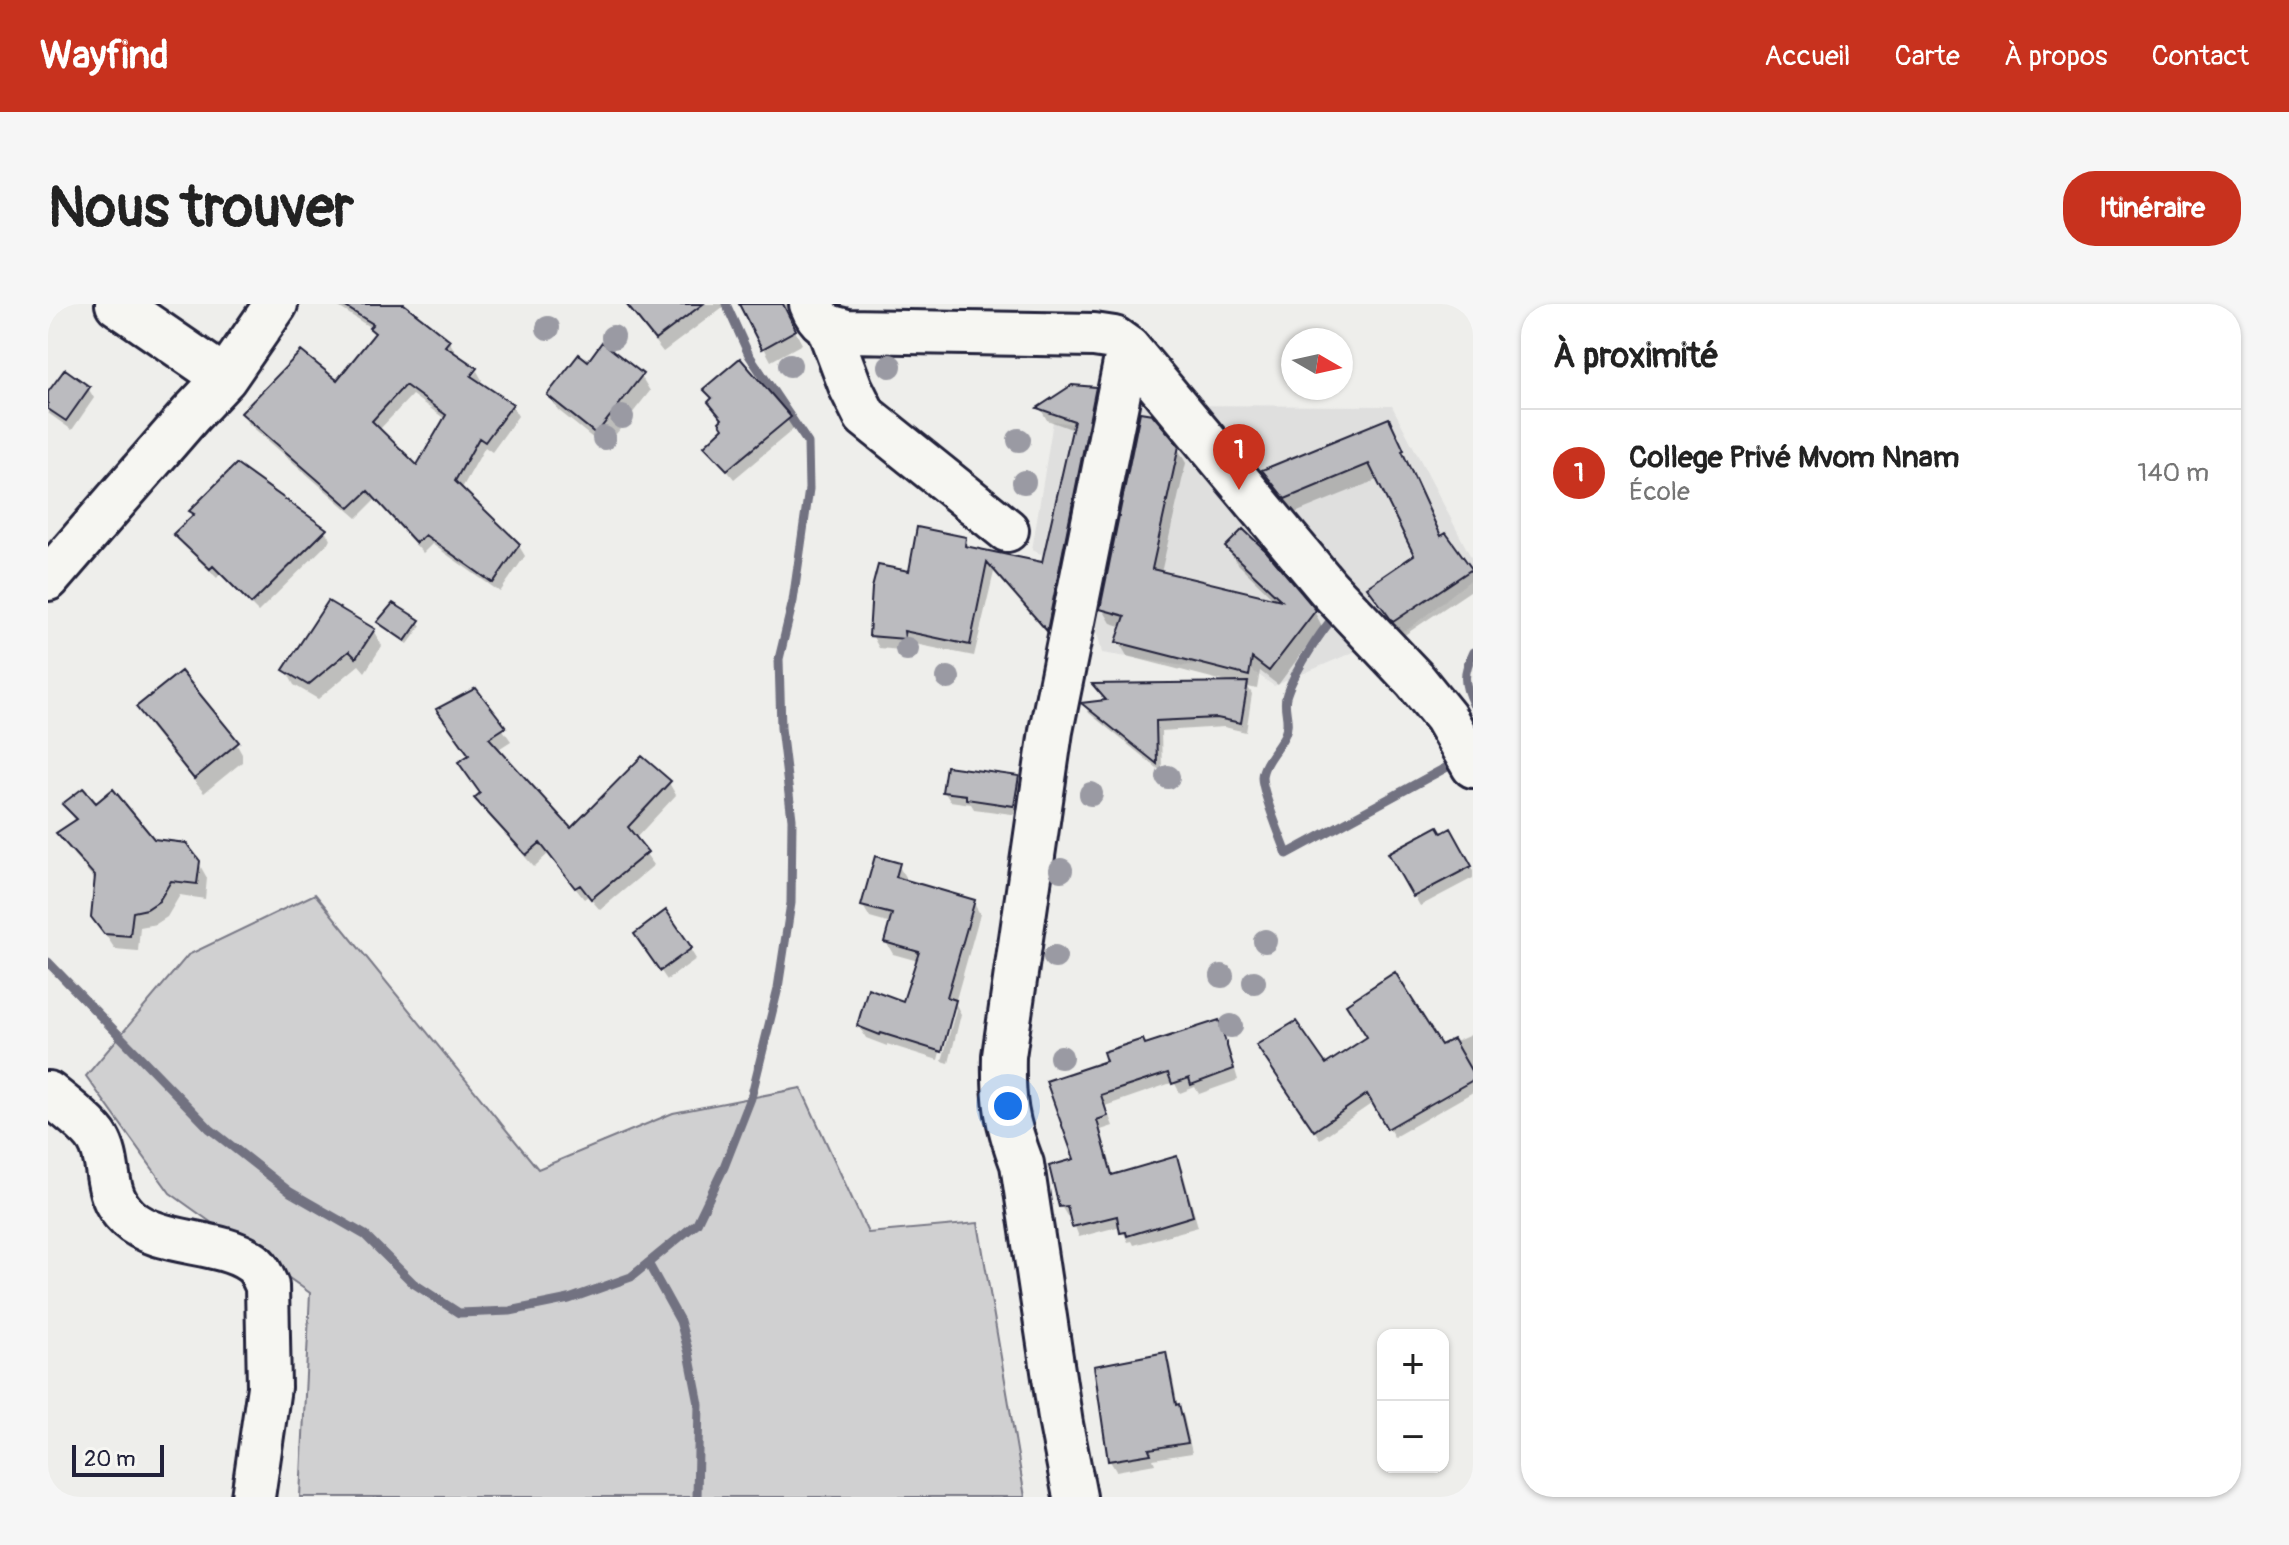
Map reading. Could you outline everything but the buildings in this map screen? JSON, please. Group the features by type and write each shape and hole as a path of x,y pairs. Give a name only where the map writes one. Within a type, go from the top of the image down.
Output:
{"street":[{"path":"117,304 225,378"},
{"path":"48,579 225,378 276,304"},
{"path":"820,315 847,331 1094,335 1114,338 1128,348 1328,588 1415,680 1445,717 1473,766"},
{"path":"820,315 865,416 1007,530"},
{"path":"1075,1497 1022,1164 1008,1129 1003,1093 1004,1056 1051,731 1128,348"},
{"path":"48,1093 98,1137 108,1184 116,1203 128,1219 149,1231 238,1255 252,1262 261,1273 267,1286 270,1365 253,1497"}],"shaded area":[{"path":"1123,405 1392,406 1473,561 1473,578 1410,628 1274,686 1235,658 1184,666 1102,653 1083,572 1032,550 1053,421 1115,431"},
{"path":"315,894 538,1169 673,1113 801,1088 868,1233 978,1223 1025,1497 300,1497 310,1293 170,1193 86,1076 188,955"}],"waterway":[{"path":"48,962 210,1129 290,1192 365,1235 413,1283 459,1313 510,1311 569,1299 631,1277 697,1223 724,1167 751,1098 778,988 791,903 792,819 781,728 779,659 793,601 809,489 808,443 749,355 726,304"},
{"path":"1338,613 1316,640 1294,677 1286,697 1287,729 1263,771 1265,793 1287,854 1460,760"},
{"path":"1473,652 1466,678 1473,704"},
{"path":"648,1263 680,1321 689,1353 699,1404 697,1497"}],"place":[{"name":"College Privé Mvom Nnam","path":"1239,490"}]}
